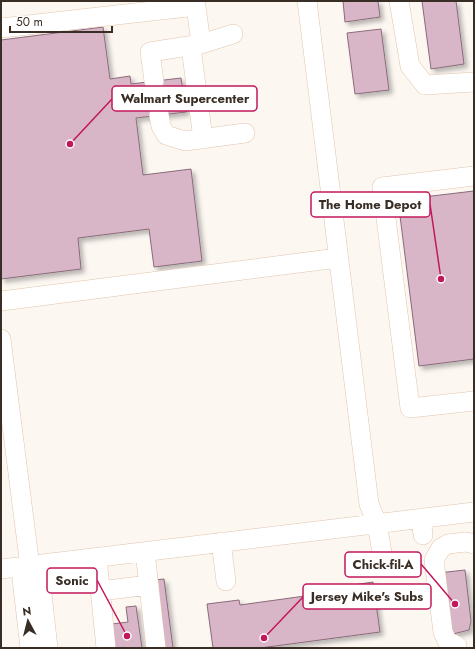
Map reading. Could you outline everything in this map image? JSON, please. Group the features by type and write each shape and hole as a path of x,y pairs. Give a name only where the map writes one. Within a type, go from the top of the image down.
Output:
{"street":[{"path":"307,1 369,504 377,524 383,559"},
{"path":"399,1 410,66 425,85 474,82"},
{"path":"1,28 196,6 196,45 203,139"},
{"path":"154,81 150,52 196,45 233,34"},
{"path":"159,115 161,126 166,135 185,141 245,133"},
{"path":"474,176 382,187 410,408 474,401"},
{"path":"1,301 338,258"},
{"path":"1,340 30,567 40,576 48,648"},
{"path":"1,569 30,567 221,542 377,524 422,527 474,512"},
{"path":"221,542 226,581"},
{"path":"455,647 447,641 443,632 434,560 441,548 448,544 466,542 474,544"},
{"path":"145,552 156,648"},
{"path":"97,558 106,648"},
{"path":"30,567 22,579 30,648"},
{"path":"100,591 148,585"}],"building":[{"path":"343,1 378,1 380,17 345,22"},
{"path":"422,1 456,1 464,64 431,69"},
{"path":"103,27 110,79 130,76 131,84 181,78 186,112 136,118 143,175 191,169 202,261 154,267 149,229 78,238 81,269 1,279 1,40"},
{"path":"381,29 389,90 355,94 347,33"},
{"path":"474,191 474,359 419,366 398,200"},
{"path":"465,570 471,621 469,630 453,634 438,573"},
{"path":"164,579 173,648 162,648 154,580"},
{"path":"373,582 380,632 260,648 213,648 207,604 239,600 240,605 334,592 333,588"},
{"path":"136,606 142,648 115,648 112,624 128,622 126,607"}],"tunnel":[{"path":"154,81 159,115"}],"place":[{"name":"Walmart Supercenter","path":"70,144"},
{"name":"The Home Depot","path":"441,279"},
{"name":"Chick-fil-A","path":"455,604"},
{"name":"Sonic","path":"127,636"},
{"name":"Jersey Mike's Subs","path":"264,638"}]}
